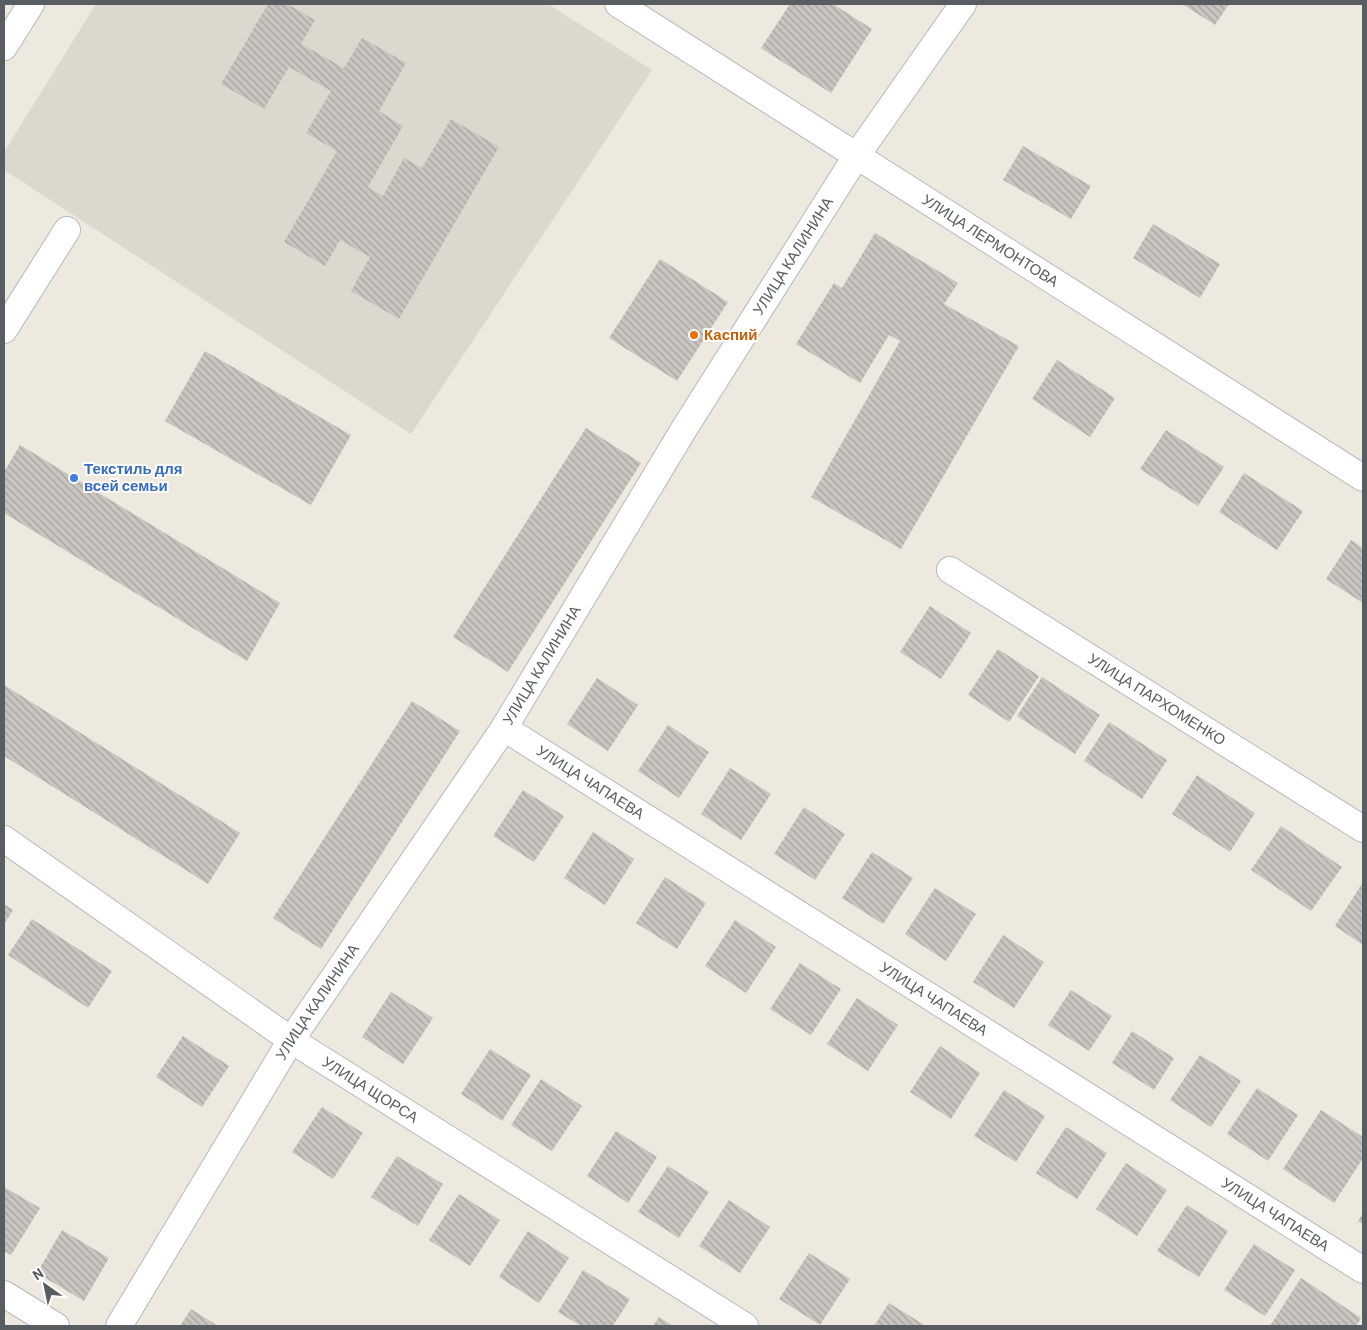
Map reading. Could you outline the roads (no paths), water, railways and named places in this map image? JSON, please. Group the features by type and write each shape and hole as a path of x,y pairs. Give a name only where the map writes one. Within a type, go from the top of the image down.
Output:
{"street":[{"path":"4,47 31,4"},
{"name":"УЛИЦА ЛЕРМОНТОВА","path":"618,4 1363,478"},
{"name":"УЛИЦА КАЛИНИНА","path":"119,1326 292,1040 504,728 679,437 857,155 963,4"},
{"path":"4,330 67,230"},
{"name":"УЛИЦА ПАРХОМЕНКО","path":"950,570 1363,829"},
{"name":"УЛИЦА ЧАПАЕВА","path":"504,728 1363,1270"},
{"name":"УЛИЦА ЩОРСА","path":"4,839 292,1040 746,1326"},
{"path":"4,1294 56,1326"}],"place":[{"name":"Каспий","path":"694,335"},
{"name":"Текстиль для всей семьи","path":"74,478"}]}
